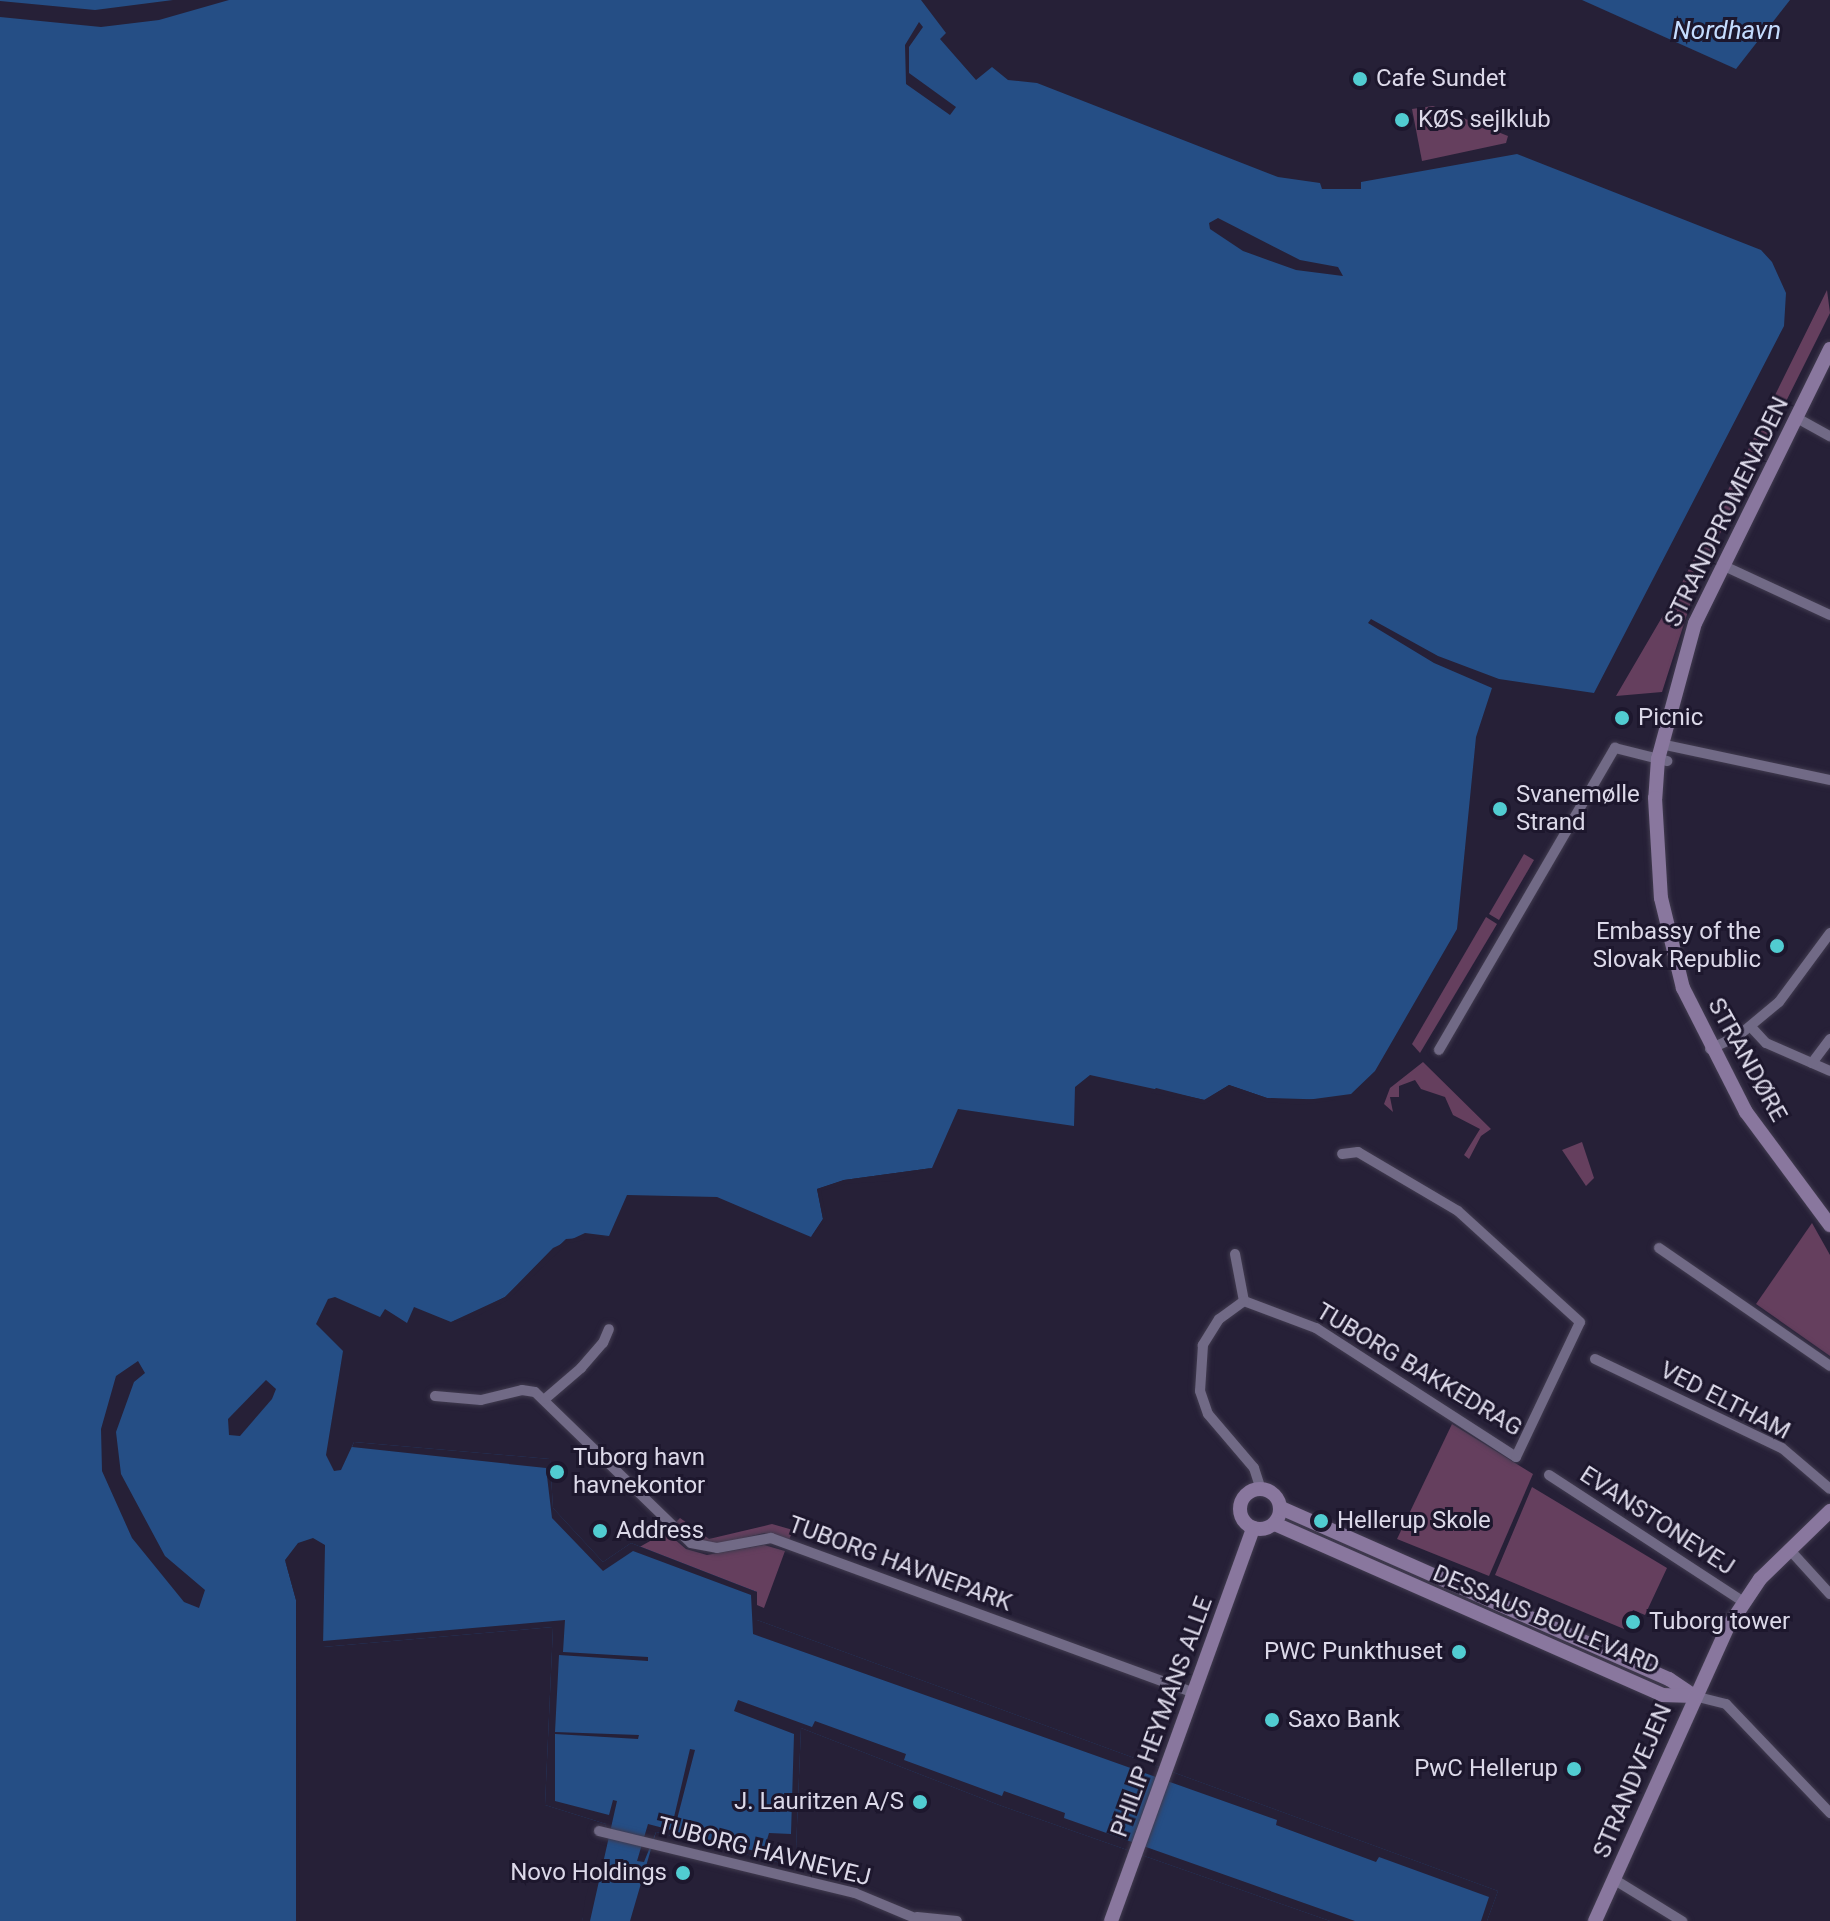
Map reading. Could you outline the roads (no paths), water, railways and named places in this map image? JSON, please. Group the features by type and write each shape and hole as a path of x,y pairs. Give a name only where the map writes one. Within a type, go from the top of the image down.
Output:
{"street":[{"name":"STRANDPROMENADEN","path":"1663,755 1682,663 1722,565 1830,349"},
{"path":"1797,418 1830,436"},
{"path":"1722,565 1830,615"},
{"path":"1439,1050 1615,748 1830,780"},
{"name":"STRANDØRE","path":"1663,755 1658,852 1669,942 1710,1049 1746,1112 1830,1225"},
{"path":"1710,1049 1751,1027 1799,978 1830,933"},
{"path":"1751,1027 1766,1043 1830,1071"},
{"path":"1812,1063 1830,1039"},
{"name":"TUBORG BAKKEDRAG","path":"1244,1301 1316,1328 1516,1457 1580,1322 1458,1211 1358,1152 1342,1154"},
{"path":"1659,1248 1830,1366"},
{"path":"1235,1254 1244,1301 1219,1319 1203,1345 1200,1391 1208,1414 1254,1468 1261,1489"},
{"path":"435,1396 481,1400 522,1390 545,1399 581,1368 609,1329"},
{"name":"VED ELTHAM","path":"1595,1359 1782,1448 1830,1489"},
{"name":"TUBORG HAVNEPARK","path":"545,1399 691,1543 717,1548 771,1538 1195,1693"},
{"name":"EVANSTONEVEJ","path":"1549,1475 1742,1601"},
{"path":"1261,1489 1274,1494 1281,1508 1275,1524 1253,1528 1243,1520 1240,1507 1245,1496 1261,1489"},
{"name":"DESSAUS BOULEVARD","path":"1281,1508 1669,1679 1694,1696"},
{"name":"STRANDVEJEN","path":"1595,1921 1694,1696 1742,1601 1789,1549 1830,1511"},
{"name":"DESSAUS BOULEVARD","path":"1275,1524 1662,1695 1694,1696"},
{"name":"PHILIP HEYMANS ALLE","path":"1111,1921 1253,1528"},
{"path":"1789,1549 1830,1594"},
{"path":"1694,1696 1726,1704 1830,1813"},
{"name":"TUBORG HAVNEVEJ","path":"599,1831 855,1893 920,1919 957,1921"},
{"path":"1615,1880 1682,1921"}],"water":[{"path":"0,0 921,0 946,33 940,39 976,80 992,67 1008,80 1037,83 1278,177 1320,183 1322,189 1361,189 1361,182 1517,154 1761,250 1772,262 1786,293 1784,326 1594,693 1499,679 1438,656 1371,619 1368,623 1434,663 1492,688 1476,737 1457,929 1375,1071 1351,1094 1299,1101 1267,1098 1229,1085 1205,1100 1090,1075 1075,1087 1074,1126 958,1109 932,1168 844,1180 817,1189 823,1219 811,1237 717,1197 627,1195 609,1236 566,1239 505,1297 470,1315 451,1322 414,1307 407,1323 385,1309 380,1317 335,1297 328,1299 316,1324 343,1351 326,1455 334,1471 341,1470 354,1442 550,1459 553,1508 603,1562 631,1543 757,1592 757,1620 1498,1891 1487,1921 1330,1921 999,1805 801,1728 796,1850 789,1865 656,1832 630,1921 582,1921 606,1824 545,1805 553,1627 323,1647 325,1545 313,1538 298,1543 285,1560 296,1600 296,1921 0,1921"},
{"name":"Nordhavn","path":"1582,0 1790,0 1736,69"}],"place":[{"name":"Cafe Sundet","path":"1360,79"},
{"name":"KØS sejlklub","path":"1402,120"},
{"name":"Picnic","path":"1622,718"},
{"name":"Svanemølle Strand","path":"1500,809"},
{"name":"Embassy of the Slovak Republic","path":"1777,946"},
{"name":"Tuborg havn havnekontor","path":"557,1472"},
{"name":"Hellerup Skole","path":"1321,1521"},
{"name":"Address","path":"600,1531"},
{"name":"Tuborg tower","path":"1633,1622"},
{"name":"PWC Punkthuset","path":"1459,1652"},
{"name":"Saxo Bank","path":"1272,1720"},
{"name":"PwC Hellerup","path":"1574,1769"},
{"name":"J. Lauritzen A/S","path":"920,1802"},
{"name":"Novo Holdings","path":"683,1873"}]}
